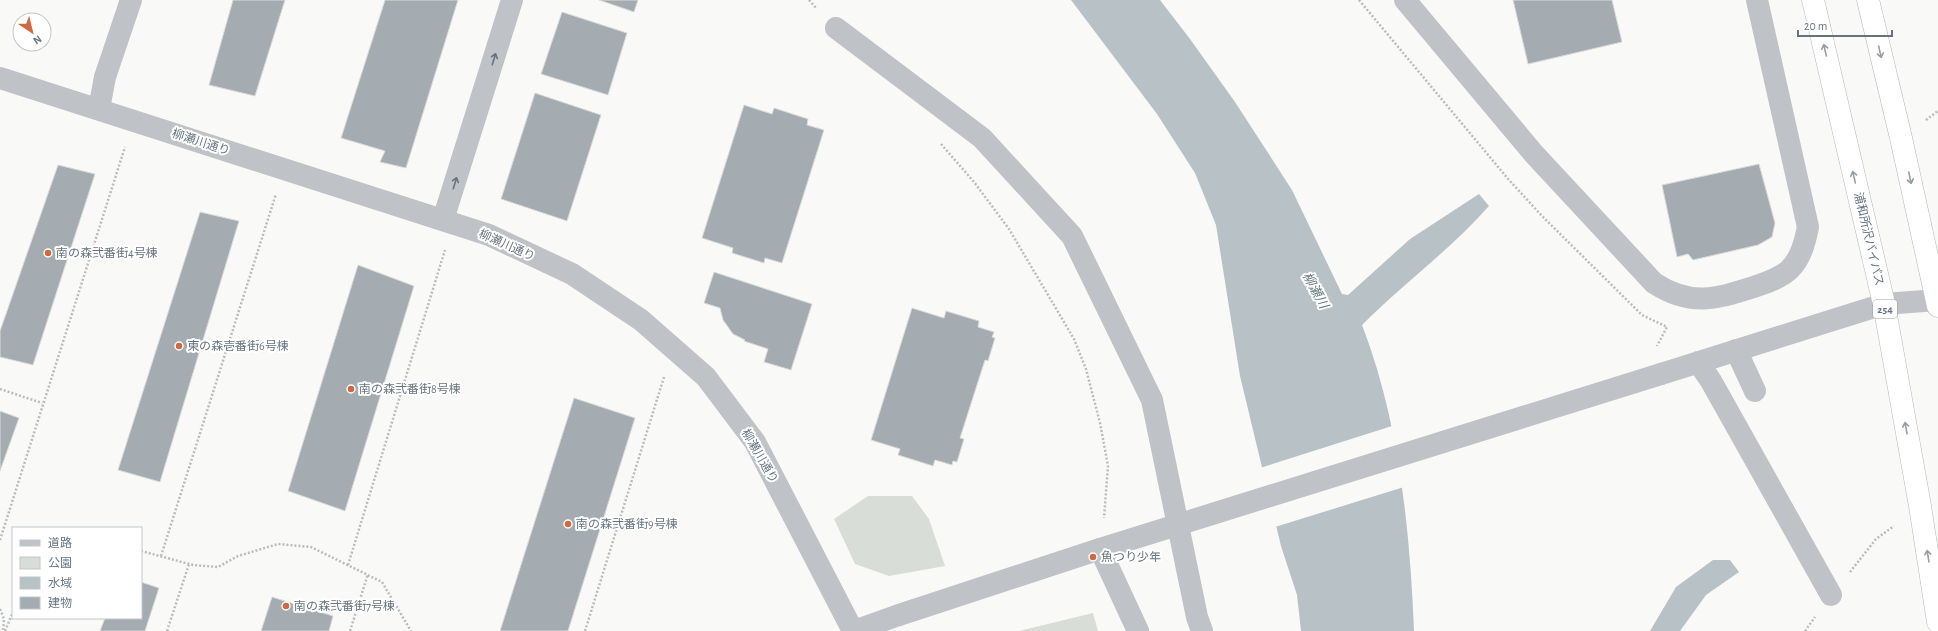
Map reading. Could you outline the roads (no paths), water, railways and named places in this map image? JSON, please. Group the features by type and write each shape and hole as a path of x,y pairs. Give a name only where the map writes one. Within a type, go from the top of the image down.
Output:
{"highway":[{"name":"浦和所沢バイパス","path":"1813,0 1884,304 1920,506 1938,622"},
{"path":"1868,0 1938,302"}],"street":[{"path":"99,109 105,78 131,0"},
{"path":"443,220 512,0"},
{"path":"1404,0 1534,154 1654,283 1673,293 1701,299 1721,298 1766,283 1789,270 1804,245 1808,227 1757,0"},
{"path":"836,28 982,138 1072,236 1152,400 1197,617 1202,631"},
{"name":"柳瀬川通り","path":"0,78 489,235 572,274 641,320 706,377 755,442 853,631"},
{"path":"853,631 1100,548 1884,304 1938,302"},
{"path":"1736,350 1754,391"},
{"path":"1698,362 1711,381 1831,595"},
{"path":"1100,548 1138,631"}],"water":[{"name":"柳瀬川","path":"1071,0 1160,0 1235,102 1292,190 1342,294 1348,295 1410,239 1479,194 1489,206 1443,252 1362,325 1375,361 1394,437 1406,515 1414,631 1301,631 1297,595 1281,546 1240,376 1216,225 1195,173 1157,114"},
{"path":"1713,560 1730,560 1739,572 1706,595 1680,631 1650,631 1676,587"}],"place":[{"name":"南の森弐番街4号棟","path":"48,253"},
{"name":"東の森壱番街6号棟","path":"179,346"},
{"name":"南の森弐番街8号棟","path":"351,389"},
{"name":"南の森弐番街9号棟","path":"568,524"},
{"name":"魚つり少年","path":"1093,557"},
{"name":"南の森弐番街7号棟","path":"286,606"}]}
